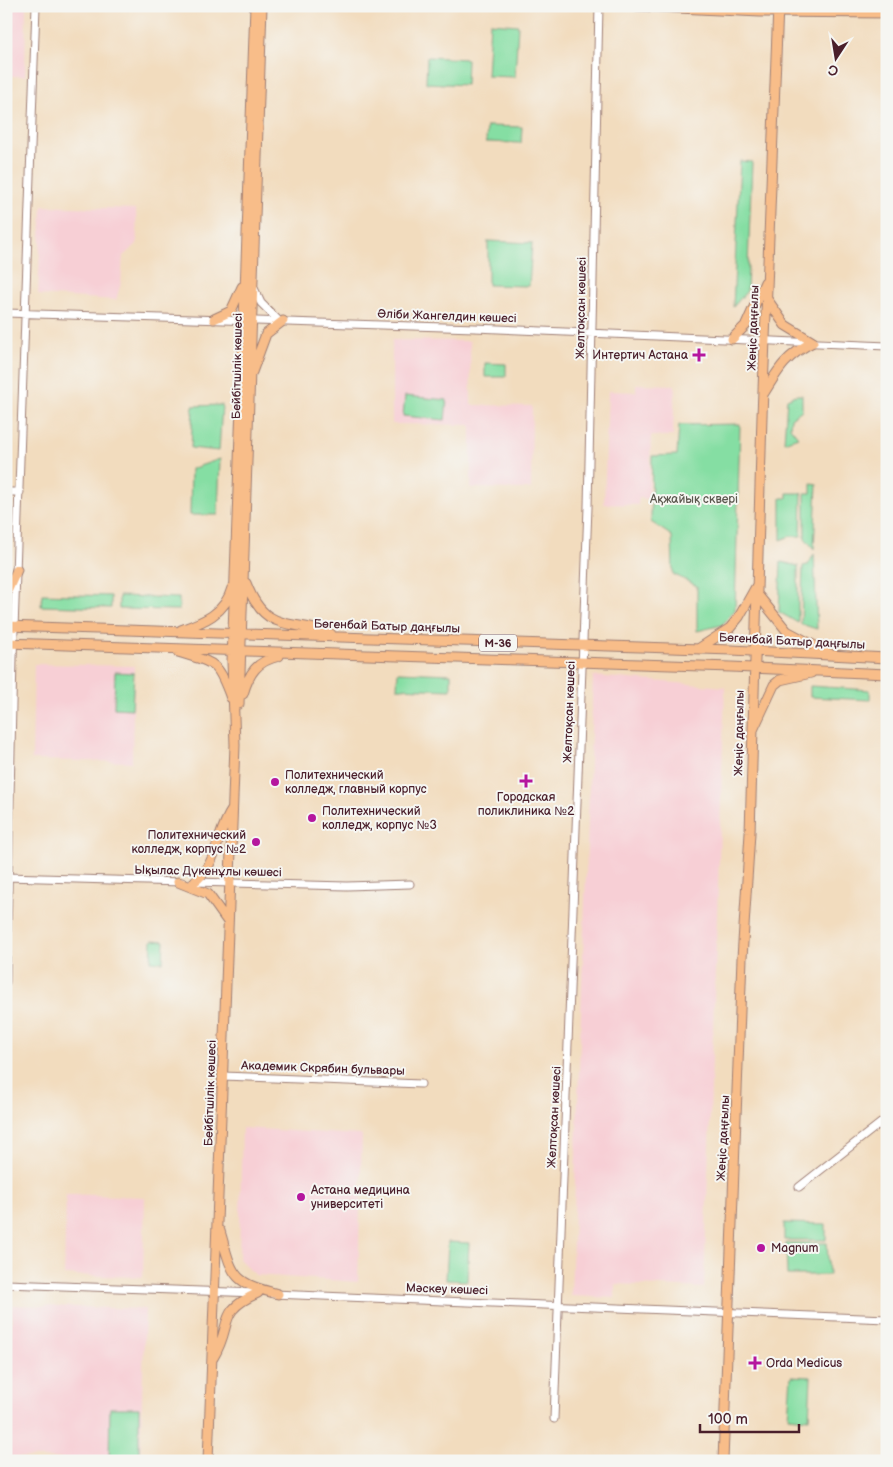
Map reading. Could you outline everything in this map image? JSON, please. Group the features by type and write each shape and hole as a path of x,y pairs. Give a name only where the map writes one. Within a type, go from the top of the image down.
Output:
{"main road":[{"name":"Бейбітшілік көшесі","path":"240,577 249,377 246,267 255,6"},
{"name":"Бейбітшілік көшесі","path":"208,1461 224,1076 232,810 242,652 238,634 247,320 252,283 262,6"},
{"path":"637,6 887,13"},
{"name":"Жеңіс даңғылы","path":"724,1461 742,958 750,833 753,668 778,9"},
{"path":"214,319 231,311 242,289 246,267"},
{"path":"732,339 746,325 768,274"},
{"path":"766,297 785,325 813,342"},
{"path":"249,377 266,334 281,321"},
{"path":"763,395 779,368 791,354 813,342"},
{"path":"6,594 17,570"},
{"path":"174,632 203,622 218,613 240,577"},
{"path":"240,577 252,598 266,615 278,623 317,629 338,637"},
{"path":"698,649 730,628 739,617 757,585"},
{"path":"757,594 787,631 832,655"},
{"name":"Бөгенбай Батыр даңғылы","path":"11,626 754,651 887,658"},
{"name":"Бейбітшілік көшесі","path":"237,709 232,652 238,634"},
{"name":"M-36","path":"10,643 887,674"},
{"path":"168,649 214,664 222,672 237,709"},
{"path":"237,709 250,674 258,664 290,653"},
{"path":"752,732 774,685 780,680 823,671"},
{"path":"194,882 204,875 210,866 224,822 232,810"},
{"path":"178,882 199,888 208,894 228,923"},
{"path":"218,1223 231,1267 236,1277 251,1287 278,1294"},
{"path":"212,1360 222,1343 229,1312 238,1302 258,1293"}],"street":[{"path":"6,982 10,844 10,643 17,570 36,6"},
{"name":"Желтоқсан көшесі","path":"554,1419 582,662 599,6"},
{"path":"252,283 261,303 281,321"},
{"name":"Әліби Жангелдин көшесі","path":"6,313 592,332 887,346"},
{"path":"6,492 20,492"},
{"path":"6,851 10,844"},
{"name":"Ықылас Дүкенұлы көшесі","path":"8,877 229,884 348,886 410,884"},
{"name":"Академик Скрябин бульвары","path":"224,1076 421,1084"},
{"path":"799,1187 887,1118"},
{"name":"Мәскеу көшесі","path":"6,1284 887,1318"}],"shaded area":[{"path":"6,6 26,6 25,76 6,76"},
{"path":"42,206 136,209 137,244 123,256 121,283 116,300 38,295"},
{"path":"392,340 470,341 471,405 532,406 531,489 471,488 471,425 392,424"},
{"path":"636,384 675,385 673,436 651,436 649,499 639,498 638,505 604,504 608,391 636,392"},
{"path":"34,664 134,666 132,762 32,760"},
{"path":"593,676 725,687 704,1288 615,1284 615,1298 571,1296"},
{"name":"Астана медицина университеті","path":"242,1128 362,1135 358,1282 255,1275 239,1259"},
{"path":"66,1194 145,1197 143,1277 64,1275"},
{"path":"12,1305 145,1309 140,1461 7,1457"}],"green space":[{"path":"490,23 518,25 515,77 487,76"},
{"path":"427,57 467,59 466,85 426,83"},
{"path":"487,126 522,127 521,143 486,142"},
{"path":"740,161 752,162 747,291 733,307"},
{"path":"488,241 532,243 529,286 488,285"},
{"path":"485,363 506,364 506,377 485,377"},
{"path":"796,395 802,395 802,410 791,418 790,427 798,437 784,442 787,399"},
{"path":"405,396 447,400 445,420 403,416"},
{"path":"222,405 219,451 191,448 193,406"},
{"name":"Ақжайық сквері","path":"740,424 735,610 722,625 697,631 697,586 673,574 672,536 651,522 652,456 677,455 679,425"},
{"path":"220,459 218,515 190,515 191,469"},
{"path":"811,483 817,484 814,549 805,538 805,493 811,493"},
{"path":"787,493 802,493 801,536 790,536 781,540 781,498 787,498"},
{"path":"814,554 817,629 801,624 803,566 808,565"},
{"path":"781,562 798,566 798,623 779,612"},
{"path":"42,594 111,596 111,608 41,606"},
{"path":"119,596 179,598 179,610 119,609"},
{"path":"115,672 134,673 132,709 114,708"},
{"path":"398,672 451,674 451,690 397,688"},
{"path":"810,686 870,690 870,700 810,697"},
{"path":"152,940 164,941 163,962 151,961"},
{"path":"784,1223 826,1224 826,1240 784,1240"},
{"path":"448,1242 469,1243 467,1281 446,1280"},
{"path":"786,1243 827,1243 829,1275 787,1275"},
{"path":"791,1376 811,1377 809,1419 788,1417"},
{"path":"110,1408 139,1408 139,1460 109,1459"}],"place":[{"name":"Интертич Астана","path":"699,355"},
{"name":"Городская поликлиника №2","path":"526,781"},
{"name":"Политехнический колледж, главный корпус","path":"275,782"},
{"name":"Политехнический колледж, корпус №3","path":"312,818"},
{"name":"Политехнический колледж, корпус №2","path":"256,842"},
{"name":"Астана медицина университеті","path":"301,1197"},
{"name":"Magnum","path":"761,1248"},
{"name":"Orda Medicus","path":"755,1363"}]}
